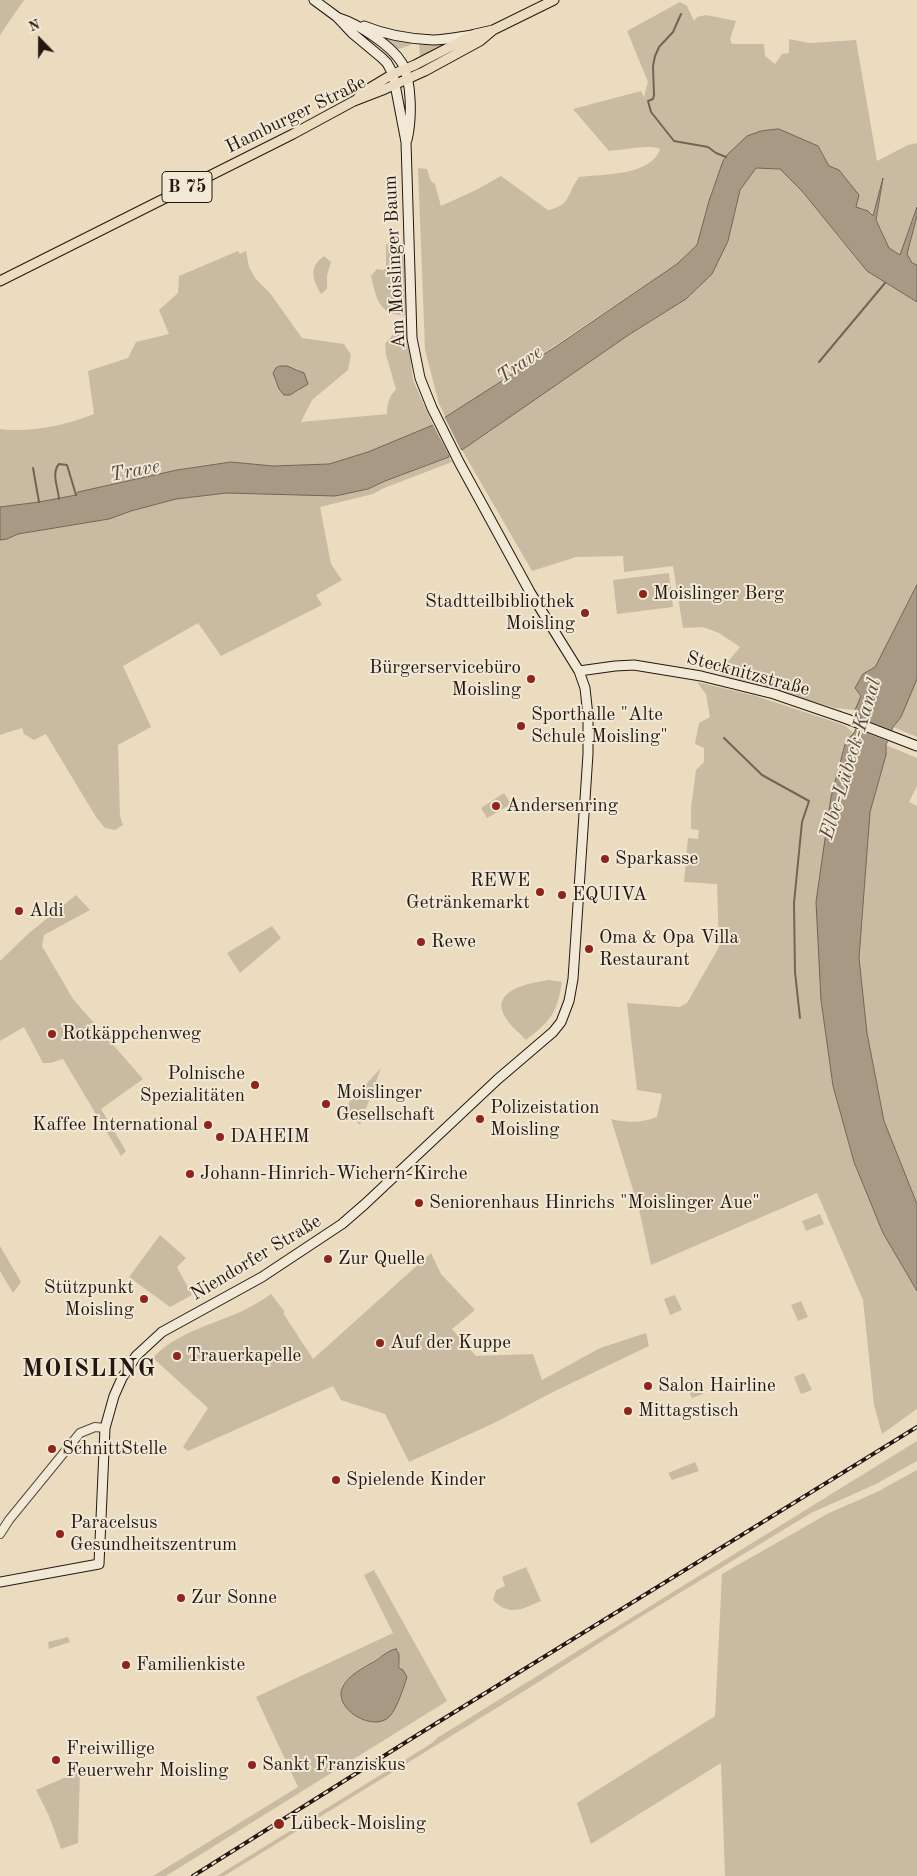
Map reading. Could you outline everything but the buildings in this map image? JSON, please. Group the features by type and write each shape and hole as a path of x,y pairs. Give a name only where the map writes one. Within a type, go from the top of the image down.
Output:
{"main road":[{"path":"314,0 338,17 352,33 387,62 393,74"},
{"name":"B 75","path":"356,100 363,92 393,74 475,34 493,30 554,0"},
{"path":"338,17 377,31 417,39 434,40 475,34"},
{"path":"352,22 397,56 404,69"},
{"name":"Hamburger Straße","path":"0,281 356,100 419,73 480,41 493,30"},
{"name":"Am Moislinger Baum","path":"404,69 409,94 406,142 412,338 420,378 436,417 459,462 530,592 579,671"},
{"name":"Am Moislinger Baum","path":"393,74 406,142"},
{"name":"Stecknitzstraße","path":"579,671 615,666 634,666 701,676 774,694 917,746"},
{"name":"Niendorfer Straße","path":"0,1582 99,1564 105,1428 114,1396 122,1378 136,1356 152,1340 162,1332 262,1278 342,1224 561,1022 569,1001 573,979 588,754 587,702 585,688 579,671"}],"street":[{"path":"0,1534 9,1520 80,1433 95,1427 105,1428"}],"shaded area":[{"path":"0,0 24,0 0,35"},
{"path":"680,2 687,6 694,21 697,17 706,15 736,21 730,39 732,44 764,44 765,56 775,64 782,54 789,53 789,39 810,43 856,40 877,161 908,145 917,143 917,265 907,261 889,248 876,220 882,185 873,216 868,211 856,207 839,170 829,166 818,146 728,154 723,161 709,201 697,245 677,264 446,418 439,404 425,350 418,168 427,169 431,181 435,184 441,206 501,176 548,210 565,202 579,177 625,172 647,164 655,158 660,149 642,147 609,151 573,109 641,91 644,97 648,82 627,31"},
{"path":"380,37 411,42 411,45 396,50"},
{"path":"449,42 420,57 419,43"},
{"path":"756,168 780,169 802,191 867,271 917,302 917,585 875,667 863,674 861,696 855,710 835,708 720,674 740,647 719,633 703,627 683,628 673,566 624,572 623,556 576,557 532,571 462,450 630,334 686,299 712,274 728,241 740,190"},
{"path":"386,244 404,245 407,315 398,315 385,310 377,299 371,276 377,269 383,270 386,268"},
{"path":"238,251 240,254 246,251 249,267 255,278 270,293 302,338 344,344 351,355 348,370 312,400 301,422 387,414 389,400 396,389 386,355 385,344 396,331 408,331 413,380 433,425 368,452 329,464 273,466 231,462 177,470 78,492 76,495 0,507 0,429 36,429 72,422 94,414 88,371 128,358 136,342 169,334 159,310 178,293 179,276","holes":["280,366 298,369 300,390 290,395 277,384 275,378 276,368"]},
{"path":"324,256 331,262 327,275 327,289 321,294 314,279 314,269 319,260"},
{"path":"449,457 452,462 373,494 320,507 331,564 342,580 316,595 322,605 221,656 198,623 123,666 151,727 118,745 120,816 123,825 115,830 105,828 96,817 46,734 34,740 24,734 22,728 0,735 0,540 18,534 109,519 176,499 227,493 278,494 368,489"},
{"name":"Moislinger Berg","path":"669,573 673,607 617,614 613,580"},
{"path":"917,679 917,737 893,727 901,717"},
{"path":"697,682 756,696 844,725 854,733 846,741 821,1000 833,1086 854,1162 883,1233 917,1291 917,1409 882,1434 874,1405 863,1300 817,1193 651,1265 639,1209 611,1119 634,1122 657,1117 662,1094 637,1090 627,1003 680,1007 687,1003 719,947 717,884 684,882 688,838 698,839 699,830 691,829 691,808 696,770 704,762 704,748 695,744 699,723 710,717 706,694"},
{"path":"886,745 917,758 917,786 909,802 917,806 917,1204 884,1121 867,1033 859,958 870,812 886,755"},
{"name":"Andersenring","path":"504,793 511,804 487,818 481,808"},
{"path":"76,895 90,910 44,935 42,946 73,999 143,1079 101,1109 126,1151 121,1156 63,1059 51,1063 43,1063 24,1027 0,1041 0,961 29,933"},
{"path":"272,926 281,938 240,973 227,953"},
{"path":"549,980 562,982 555,1009 547,1021 526,1040 506,1018 502,1010 502,1002 511,991 535,982"},
{"path":"381,1068 360,1125 344,1108"},
{"path":"820,1214 824,1224 806,1231 802,1221"},
{"path":"160,1235 186,1258 177,1267 192,1295 170,1307 129,1277"},
{"path":"0,1246 21,1282 13,1293 0,1271"},
{"path":"431,1253 441,1274 475,1310 452,1329 476,1356 533,1354 542,1380 600,1348 646,1333 649,1346 553,1392 494,1423 409,1462 385,1414 341,1400 333,1386 188,1451 183,1447 208,1408 153,1358 163,1349 185,1335 236,1314 271,1294 285,1312 283,1313 313,1359"},
{"path":"675,1295 682,1310 670,1315 664,1299"},
{"path":"801,1301 808,1317 798,1321 791,1305"},
{"path":"804,1373 812,1390 801,1394 794,1377"},
{"path":"696,1379 703,1394 692,1398 685,1383"},
{"path":"917,1441 917,1461 876,1484 811,1513 224,1876 217,1876 432,1743 437,1738"},
{"path":"695,1462 699,1471 672,1480 668,1473"},
{"path":"917,1470 917,1876 725,1876 721,1763 591,1844 577,1803 715,1716 722,1574 829,1513 877,1492"},
{"path":"526,1567 541,1601 522,1609 511,1610 493,1600 496,1590 505,1586 502,1577"},
{"path":"374,1570 447,1701 166,1876 153,1876 298,1787 256,1697 393,1633 364,1575","holes":["396,1649 404,1688 390,1714 381,1720 365,1721 341,1699 342,1686 352,1675 376,1659"]},
{"path":"68,1637 70,1642 49,1649 48,1642"},
{"path":"80,1771 78,1843 61,1849 49,1816 36,1790"}],"water":[{"path":"779,129 818,146 829,166 839,170 859,195 856,207 868,211 873,216 883,178 876,220 889,248 900,255 917,207 917,216 907,254 912,263 917,265 917,302 867,271 802,191 780,169 756,168 740,190 728,241 712,274 686,299 630,334 462,450 461,448 449,455 449,457 368,489 335,496 227,493 176,499 109,519 18,534 0,540 0,507 76,495 78,492 177,470 231,462 273,466 329,464 368,452 433,425 555,347 677,264 697,245 709,201 723,161 728,154 747,136 761,131"},
{"path":"280,366 287,366 304,373 308,384 290,395 284,395 279,389 273,373"},
{"name":"Elbe-Lübeck-Kanal","path":"917,585 917,679 901,717 893,727 886,745 886,755 870,812 859,958 867,1033 884,1121 917,1204 917,1291 883,1233 854,1162 833,1086 821,1000 816,902 831,797 846,741 854,733 861,716 855,710 861,696 855,688 863,674 875,667"},
{"path":"396,1649 399,1654 399,1668 403,1670 407,1677 393,1712 383,1721 374,1722 356,1716 348,1710 343,1702 341,1694 343,1686 356,1672 386,1653"}],"pier":[{"path":"444,416 462,452 460,451 452,456 451,459 432,423"},
{"path":"858,717 894,731 890,742 854,728"}],"waterway":[{"path":"681,14 673,32 659,47 655,56 653,66 654,95 653,99 648,101 651,112 674,141 708,147 726,157"},
{"path":"819,362 885,283"},
{"path":"59,499 55,476 59,464 67,465 76,495"},
{"path":"33,468 39,502"},
{"path":"724,738 762,775 809,801 802,822 794,903 795,972 800,1018"}],"railway":[{"path":"193,1876 414,1737 917,1427"}],"place":[{"name":"Moislinger Berg","path":"643,594"},
{"name":"Stadtteilbibliothek Moisling","path":"585,613"},
{"name":"Bürgerservicebüro Moisling","path":"531,679"},
{"name":"Sporthalle \"Alte Schule Moisling\"","path":"521,726"},
{"name":"Andersenring","path":"496,806"},
{"name":"Sparkasse","path":"605,859"},
{"name":"REWE Getränkemarkt","path":"540,892"},
{"name":"EQUIVA","path":"562,895"},
{"name":"Aldi","path":"19,911"},
{"name":"Rewe","path":"421,942"},
{"name":"Oma & Opa Villa Restaurant","path":"589,949"},
{"name":"Rotkäppchenweg","path":"52,1034"},
{"name":"Polnische Spezialitäten","path":"255,1085"},
{"name":"Moislinger Gesellschaft","path":"326,1104"},
{"name":"Polizeistation Moisling","path":"480,1119"},
{"name":"Kaffee International","path":"208,1125"},
{"name":"DAHEIM","path":"220,1137"},
{"name":"Johann-Hinrich-Wichern-Kirche","path":"190,1174"},
{"name":"Seniorenhaus Hinrichs \"Moislinger Aue\"","path":"419,1203"},
{"name":"Zur Quelle","path":"328,1259"},
{"name":"Stützpunkt Moisling","path":"144,1299"},
{"name":"Auf der Kuppe","path":"380,1343"},
{"name":"Trauerkapelle","path":"177,1356"},
{"name":"Salon Hairline","path":"648,1386"},
{"name":"Mittagstisch","path":"628,1411"},
{"name":"SchnittStelle","path":"52,1449"},
{"name":"Spielende Kinder","path":"336,1480"},
{"name":"Paracelsus Gesundheitszentrum","path":"60,1534"},
{"name":"Zur Sonne","path":"181,1598"},
{"name":"Familienkiste","path":"126,1665"},
{"name":"Freiwillige Feuerwehr Moisling","path":"56,1760"},
{"name":"Sankt Franziskus","path":"252,1765"},
{"name":"Lübeck-Moisling","path":"279,1824"}],"district":[{"name":"MOISLING","path":"89,1370"}],"water label":[{"name":"Trave","path":"520,365"},
{"name":"Trave","path":"135,471"}]}
